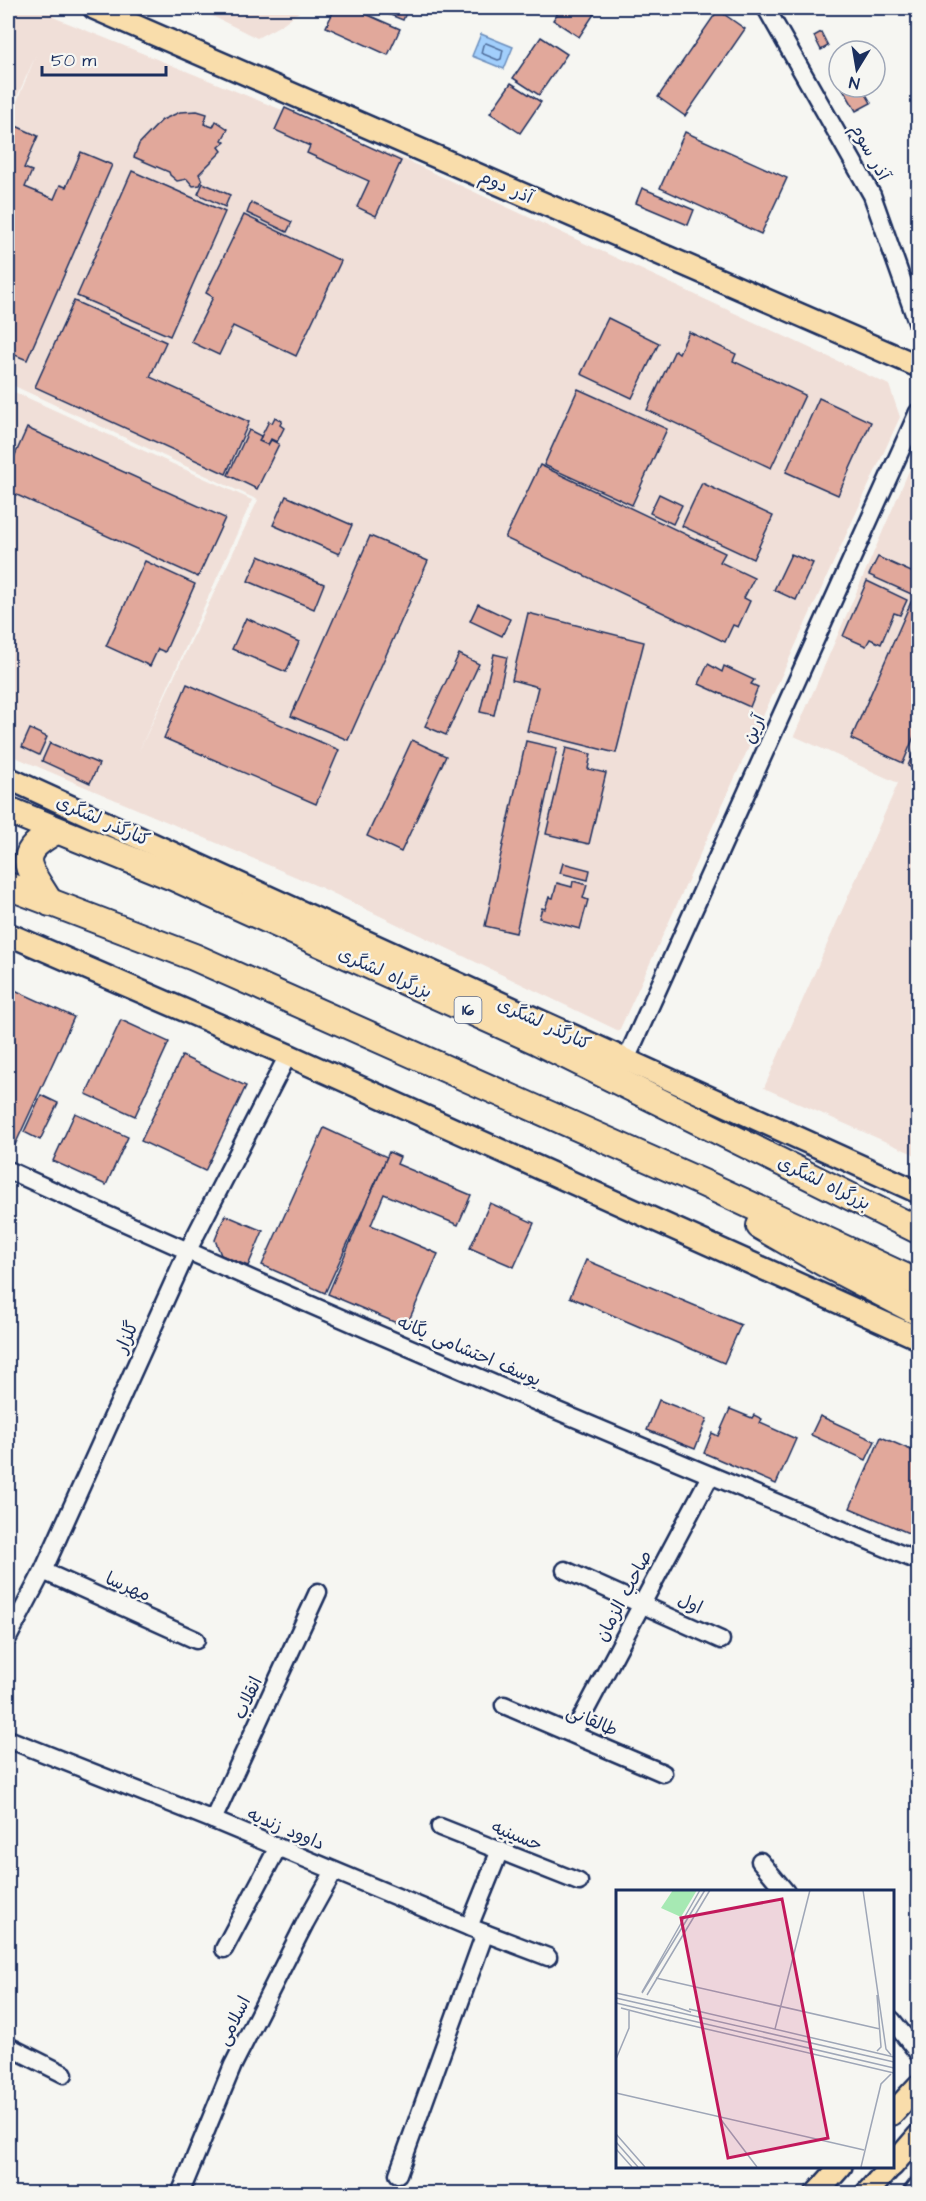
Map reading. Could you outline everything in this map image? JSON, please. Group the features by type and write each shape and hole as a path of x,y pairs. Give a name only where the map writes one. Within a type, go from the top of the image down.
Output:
{"highway":[{"name":"بزرگراه لشگری","path":"8,810 173,877 537,1041 918,1230"},
{"path":"50,903 27,861 33,846 56,831"},
{"path":"8,886 194,957 703,1183 918,1283"},
{"path":"703,1183 756,1224 824,1263 918,1312"}],"main road":[{"name":"آذر دوم","path":"94,8 918,366"},
{"name":"کنارگذر لشگری","path":"8,778 307,913 625,1062 918,1192"},
{"path":"8,934 288,1056 918,1338"},
{"path":"893,2112 918,2086"},
{"path":"893,2164 918,2136"},
{"path":"816,2193 840,2168"},
{"path":"866,2193 889,2168"}],"street":[{"name":"آذر سوم","path":"766,8 872,195 918,325"},
{"name":"آرین","path":"625,1062 918,412"},
{"name":"گلزار","path":"8,1638 43,1571 188,1252 288,1056"},
{"name":"یوسف احتشامی یگانه","path":"8,1170 188,1252 710,1476 918,1561"},
{"name":"صاحب الزمان","path":"573,1734 710,1476"},
{"name":"اول","path":"566,1570 721,1640"},
{"name":"مهرسا","path":"43,1571 196,1640"},
{"name":"انقلاب","path":"213,1820 318,1592"},
{"name":"طالقانی","path":"504,1705 663,1773"},
{"name":"داوود زندیه","path":"8,1739 548,1957"},
{"name":"حسینیه","path":"440,1827 579,1882"},
{"path":"224,1949 278,1847"},
{"path":"469,1927 500,1850"},
{"path":"760,1861 784,1890"},
{"name":"اسلامی","path":"180,2193 233,2066 305,1923 334,1871"},
{"path":"399,2174 485,1933"},
{"path":"893,2022 918,2053"},
{"path":"8,2046 64,2074"}],"shaded area":[{"path":"8,8 46,8 55,11 53,17 410,162 889,385 900,417 619,1031 322,888 8,754 8,389 252,500 138,753 258,500 8,383 8,123 36,55 8,117"},
{"path":"196,8 304,8 281,25 257,38"},
{"path":"918,450 918,1156 764,1088 898,783 794,736"}],"water":[{"path":"481,34 513,47 504,69 472,56"}],"building":[{"path":"335,8 352,8 400,29 388,55 326,27"},
{"path":"373,8 408,8 403,20"},
{"path":"561,8 598,8 579,37 553,20"},
{"path":"718,10 745,29 685,116 658,97"},
{"path":"821,32 827,47 821,50 814,36"},
{"path":"541,37 567,54 539,95 513,78"},
{"path":"511,83 541,102 520,133 490,113"},
{"path":"849,99 869,99 871,103 856,111"},
{"path":"285,108 401,161 376,216 357,207 369,181 307,153 310,146 275,130"},
{"path":"197,111 207,114 204,124 213,127 216,121 228,129 222,140 225,142 219,147 222,151 199,174 202,181 200,185 193,186 187,179 177,181 169,172 134,157 139,144 162,120 180,112"},
{"path":"16,126 38,136 24,168 32,171 25,187 54,199 60,185 66,187 81,152 112,165 27,360 8,352 8,146"},
{"path":"685,132 787,178 761,234 660,188"},
{"path":"132,171 225,212 170,336 77,296"},
{"path":"203,183 230,195 225,207 198,194"},
{"path":"642,188 694,210 688,225 636,203"},
{"path":"251,203 292,222 287,232 247,213"},
{"path":"244,215 341,261 296,356 233,326 219,355 191,342 213,297 206,293"},
{"path":"74,301 166,342 150,377 249,422 226,474 35,387"},
{"path":"608,318 659,343 632,398 581,374"},
{"path":"689,332 736,354 733,361 805,395 771,468 647,410 675,350 679,353"},
{"path":"578,389 667,429 632,505 544,465"},
{"path":"819,398 871,422 838,495 786,472"},
{"path":"275,417 282,421 280,425 284,428 277,442 271,439 268,445 259,441 269,421 272,423"},
{"path":"27,428 225,518 198,577 8,491 8,471"},
{"path":"249,430 261,436 259,441 268,445 271,440 279,444 257,489 228,475"},
{"path":"540,465 725,553 720,562 754,578 744,598 750,601 738,627 733,625 725,642 505,538"},
{"path":"702,483 773,516 753,559 682,526"},
{"path":"659,494 682,505 673,524 650,513"},
{"path":"286,496 352,525 339,554 273,525"},
{"path":"370,536 428,561 348,740 291,716"},
{"path":"791,554 813,563 796,600 774,590"},
{"path":"259,556 324,584 314,609 248,581"},
{"path":"878,557 918,575 918,597 869,575"},
{"path":"145,561 195,584 165,652 158,649 150,666 106,646"},
{"path":"867,581 907,600 900,615 894,613 881,644 870,639 866,646 843,636"},
{"path":"911,602 918,606 918,727 903,763 851,739"},
{"path":"478,604 510,619 502,636 470,621"},
{"path":"528,613 644,642 616,753 527,731 538,687 512,680"},
{"path":"246,618 299,642 286,672 232,649"},
{"path":"459,654 479,664 446,735 425,726"},
{"path":"494,654 507,657 494,715 480,712"},
{"path":"708,664 722,672 724,666 754,680 751,684 758,687 750,707 699,684"},
{"path":"187,684 339,750 316,804 164,738"},
{"path":"30,729 47,737 39,755 22,747"},
{"path":"412,740 446,756 401,852 367,836"},
{"path":"526,741 557,748 516,933 485,926"},
{"path":"918,741 918,772 908,766"},
{"path":"50,743 99,764 90,783 42,761"},
{"path":"566,748 591,754 588,769 606,773 589,844 546,834"},
{"path":"563,863 590,870 588,880 560,873"},
{"path":"573,881 587,885 583,898 588,900 580,929 539,918 549,897 553,898 557,883 572,887"},
{"path":"8,987 74,1017 15,1145 8,1141"},
{"path":"121,1020 169,1042 135,1116 86,1094"},
{"path":"182,1056 246,1086 205,1171 141,1141"},
{"path":"41,1095 58,1103 40,1140 24,1132"},
{"path":"75,1113 128,1137 106,1185 53,1161"},
{"path":"324,1128 387,1157 325,1293 262,1265"},
{"path":"389,1152 400,1157 397,1164 471,1195 458,1225 384,1194 371,1225 438,1254 406,1327 328,1294"},
{"path":"490,1203 534,1223 514,1267 470,1248"},
{"path":"225,1215 263,1231 248,1266 221,1255 215,1240"},
{"path":"586,1260 741,1325 724,1363 570,1297"},
{"path":"659,1400 707,1419 695,1449 647,1430"},
{"path":"730,1409 752,1418 754,1415 762,1419 760,1423 796,1439 776,1484 704,1453 712,1433 718,1436"},
{"path":"820,1416 875,1441 866,1460 811,1435"},
{"path":"881,1437 918,1453 918,1537 850,1508"}]}
